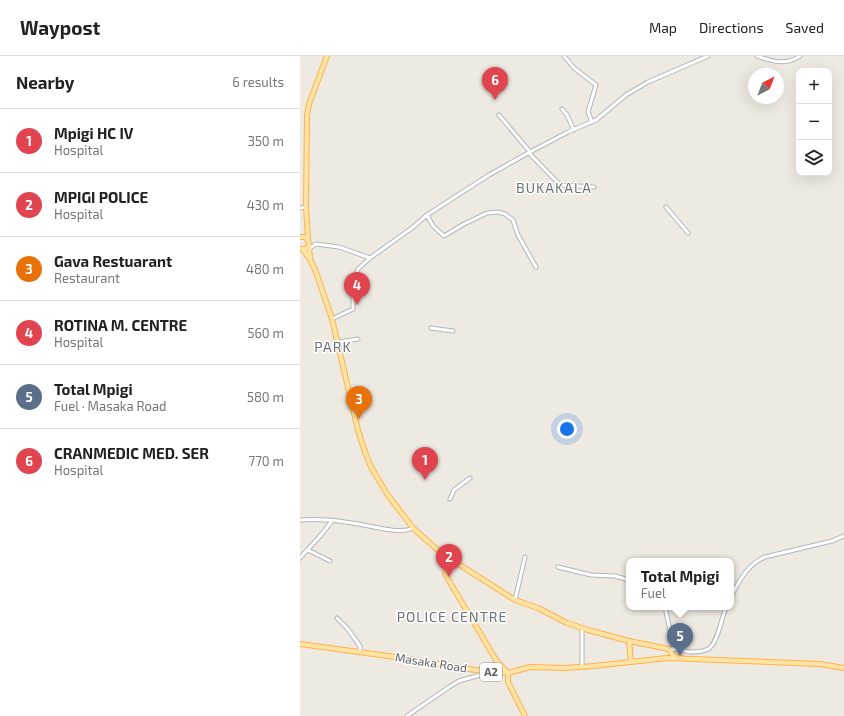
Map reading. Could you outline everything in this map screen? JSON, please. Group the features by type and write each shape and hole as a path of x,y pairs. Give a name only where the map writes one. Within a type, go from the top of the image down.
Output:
{"main road":[{"path":"327,56 309,104 307,115 306,207 310,259 332,319 358,430 371,467 387,494 413,528 428,542 452,560 514,600 538,608 567,623 582,628 629,641 671,649 673,656 682,658"},
{"path":"308,226 301,237 305,237 308,240"},
{"path":"309,247 301,249 310,259"},
{"path":"452,560 447,566 445,574 496,660 508,673 508,682 525,716"},
{"path":"629,641 631,661"},
{"name":"Masaka Road","path":"300,644 491,672 508,673 530,667 547,668 582,666 682,658"},
{"name":"A2","path":"682,658 820,664 844,668"}],"street":[{"path":"564,56 574,68 596,85 588,112 592,122"},
{"path":"332,319 353,309 353,284 358,270 370,258 412,228 427,215 489,175 530,152 596,120 626,95 648,82 708,56"},
{"path":"757,56 781,62 793,60 800,56"},
{"path":"562,109 567,115 574,130"},
{"path":"499,115 530,152 530,154 560,185 594,187"},
{"path":"300,208 306,207"},
{"path":"666,207 688,233"},
{"path":"427,215 433,226 444,236 486,213 498,212 505,214 513,220 518,235 536,267"},
{"path":"309,247 316,244 332,246 370,258"},
{"path":"431,328 453,331"},
{"path":"338,342 358,339"},
{"path":"450,500 454,490 470,478"},
{"path":"300,520 320,519 351,522 402,531 413,528"},
{"path":"300,558 332,521"},
{"path":"734,590 743,574 756,561 765,557 832,541 844,536"},
{"path":"308,550 330,561"},
{"path":"514,600 525,557"},
{"path":"558,567 591,575 615,576 626,579"},
{"path":"665,610 671,649 691,652 710,649 716,638 725,610"},
{"path":"337,618 347,628 360,646 360,652"},
{"path":"582,628 582,666"},
{"path":"407,716 426,702 459,682 491,672"},
{"path":"426,702 428,708"}],"place":[{"name":"CRANMEDIC MED. SER","path":"495,100"},
{"name":"ROTINA M. CENTRE","path":"357,305"},
{"name":"Gava Restuarant","path":"359,419"},
{"name":"Mpigi HC IV","path":"425,480"},
{"name":"MPIGI POLICE","path":"449,577"},
{"name":"Total Mpigi","path":"680,656"}],"district":[{"name":"BUKAKALA","path":"554,188"},
{"name":"PARK","path":"333,347"},
{"name":"POLICE CENTRE","path":"452,617"}]}
